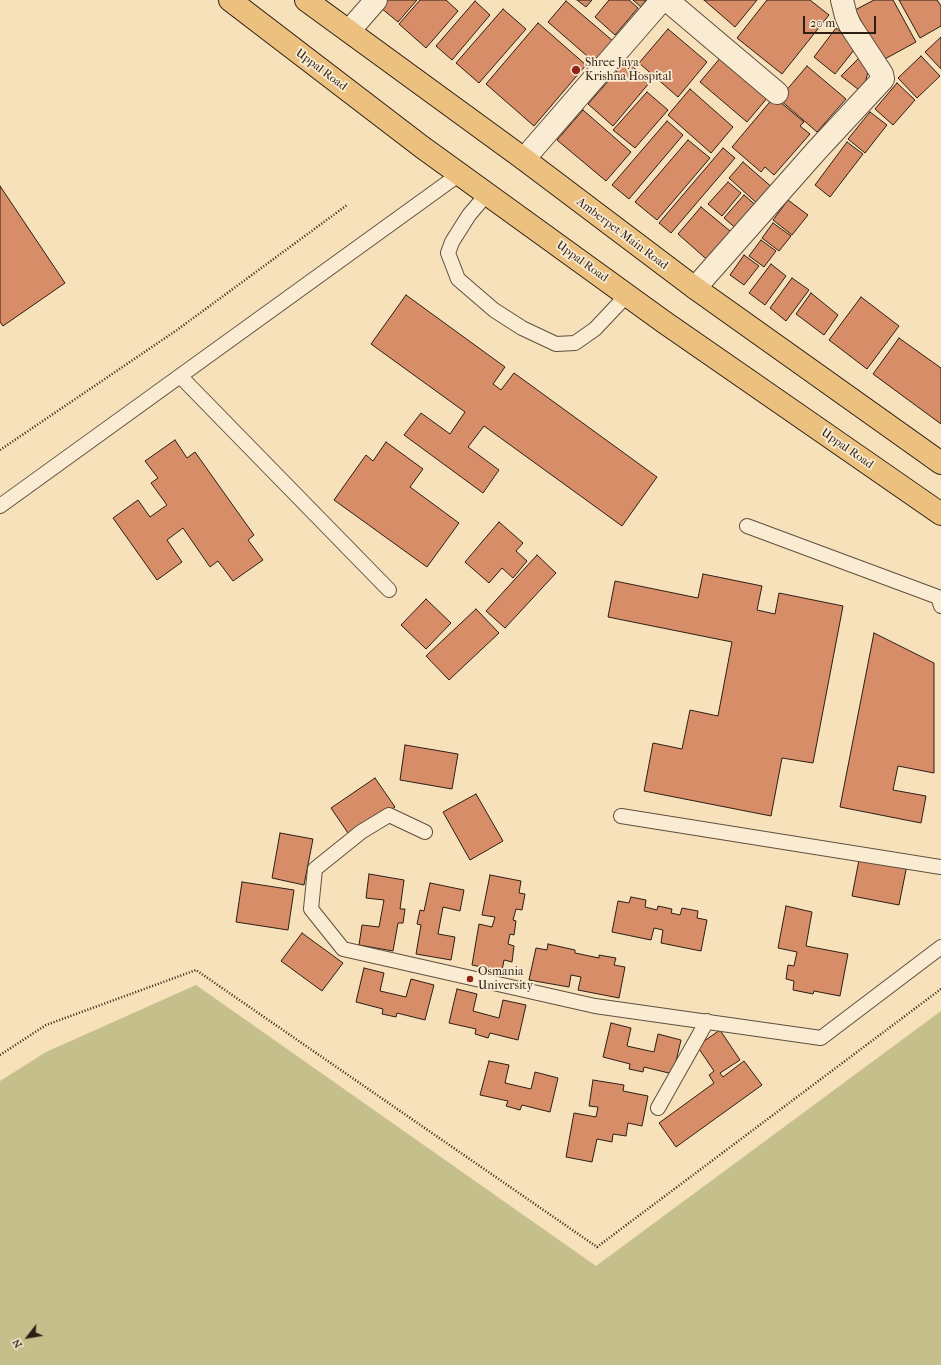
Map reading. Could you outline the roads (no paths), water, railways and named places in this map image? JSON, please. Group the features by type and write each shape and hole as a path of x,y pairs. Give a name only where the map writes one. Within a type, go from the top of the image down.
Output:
{"highway":[{"name":"Uppal Road","path":"230,0 422,147 461,173 487,194 627,295 941,514"},
{"name":"Amberpet Main Road","path":"306,0 524,159 695,288 941,463"}],"street":[{"path":"349,32 376,0"},
{"path":"524,159 662,0"},
{"path":"667,0 777,93"},
{"path":"695,288 817,150 883,79 882,74 850,25 842,0"}],"lane":[{"path":"0,506 461,173"},
{"path":"487,194 469,215 452,242 448,253 458,280 494,310 522,328 556,344 575,343 596,329 627,295"},
{"path":"180,376 389,590"},
{"path":"747,526 938,597 941,606"},
{"path":"425,832 389,814 361,832 315,868 311,909 343,949 595,1006 821,1038 941,947"},
{"path":"621,816 941,867"},
{"path":"658,1108 707,1021"}],"place":[{"name":"Shree Jaya Krishna Hospital","path":"576,70"},
{"name":"Osmania University","path":"470,979"}]}
